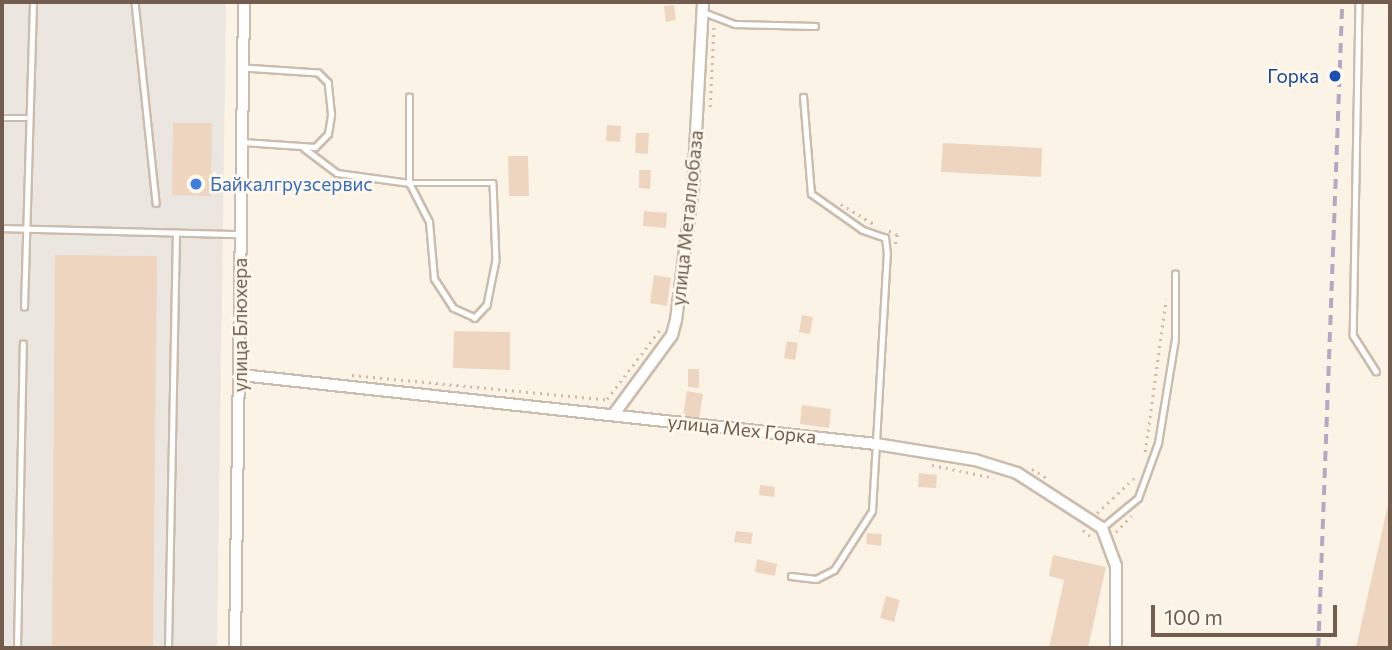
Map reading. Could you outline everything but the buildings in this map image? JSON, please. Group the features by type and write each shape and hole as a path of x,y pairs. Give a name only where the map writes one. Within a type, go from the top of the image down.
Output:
{"street":[{"name":"улица Блюхера","path":"235,648 241,375 240,234 244,2"},
{"name":"улица Металлобаза","path":"614,414 672,335 676,320 706,13 703,2"},
{"name":"улица Мех Горка","path":"241,375 876,444 1017,473 1106,526"},
{"path":"1106,526 1116,566 1116,648"}],"lane":[{"path":"24,307 26,118 33,2"},
{"path":"135,2 156,203"},
{"path":"1359,2 1353,335 1376,371"},
{"path":"706,13 735,24 816,26"},
{"path":"243,68 318,73 328,83 328,134 303,148"},
{"path":"243,142 303,148 337,173 409,183 494,183 496,260 487,306 475,318 453,308 434,279 429,222 409,183 409,97"},
{"path":"791,576 827,576 872,511 887,242 811,194 803,97"},
{"path":"2,118 26,118"},
{"path":"2,228 176,236 240,234"},
{"path":"168,648 176,236"},
{"path":"1106,526 1138,498 1158,443 1175,339 1175,274"},
{"path":"17,648 23,344"}],"path":[{"path":"836,202 898,234 892,260"},
{"path":"608,399 666,322"},
{"path":"339,374 608,399 619,404"},
{"path":"922,463 1004,480"},
{"path":"1026,466 1059,486"},
{"path":"1092,509 1106,526 1119,536"},
{"path":"1078,526 1101,550"}],"shaded area":[{"path":"2,2 226,2 217,648 2,648"}],"railway":[{"path":"1318,648 1342,2"}],"place":[{"name":"Горка","path":"1335,76"},
{"name":"Байкалгрузсервис","path":"196,184"}]}
